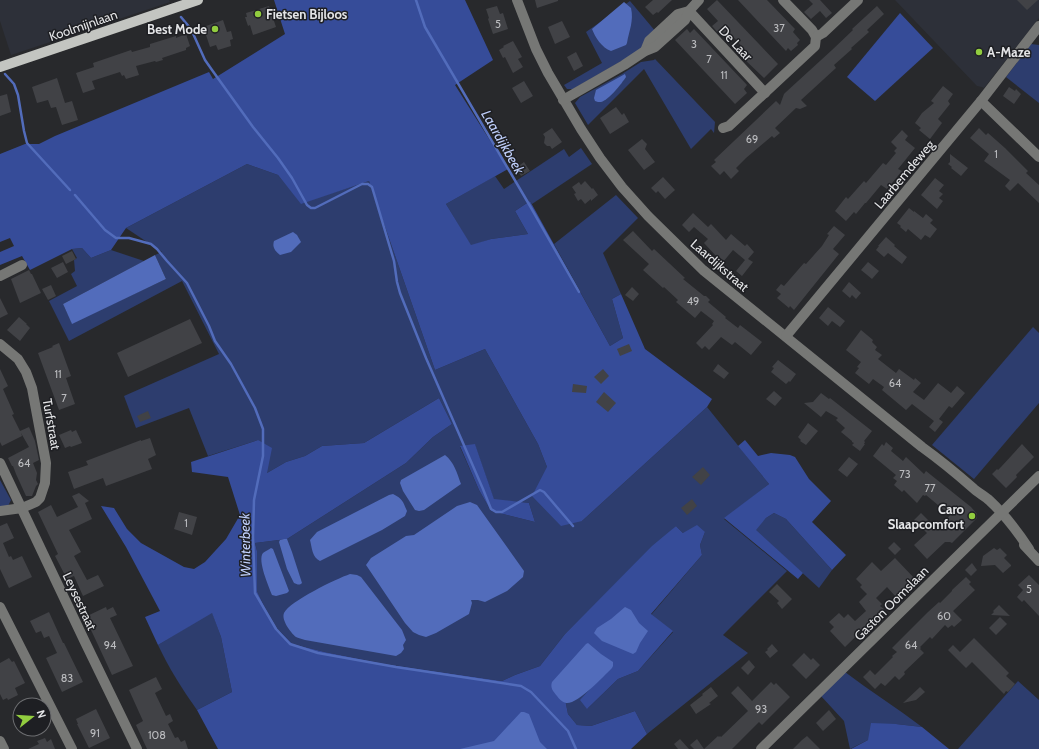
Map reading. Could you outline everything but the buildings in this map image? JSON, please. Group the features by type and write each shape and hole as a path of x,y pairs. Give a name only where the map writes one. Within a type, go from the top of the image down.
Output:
{"main road":[{"name":"Koolmijnlaan","path":"0,67 198,0"}],"street":[{"name":"Laardijkstraat","path":"517,0 536,49 563,100 600,158 622,187 648,216 703,270 989,500 999,515 1020,534 1029,549 1039,561"},
{"path":"563,100 624,65 645,51 655,48 685,20 688,11 699,0"},
{"path":"723,128 729,126 815,46 816,37 812,30 783,0"},
{"path":"816,37 823,33 858,0"},
{"name":"De Laar","path":"688,11 765,93"},
{"name":"Laarbemdeweg","path":"786,336 981,101 1039,26"},
{"path":"981,101 1039,157"},
{"path":"0,276 22,265"},
{"name":"Turfstraat","path":"0,344 18,359 26,372 32,388 46,464 45,483 40,498 36,502 22,508"},
{"name":"Leysestraat","path":"0,463 137,749"},
{"name":"Gaston Oomslaan","path":"761,749 1039,476"},
{"path":"0,512 22,508"},
{"path":"0,607 72,749"},
{"path":"0,741 4,749"}],"shaded area":[{"path":"0,0 169,0 170,2 11,55 0,21"},
{"path":"274,0 465,0 493,60 455,85 508,169 446,204 471,245 491,239 528,234 515,211 530,201 610,346 623,338 612,299 621,294 645,349 712,399 707,407 582,521 561,526 532,496 547,467 538,444 485,349 435,370 369,181 301,204 278,175 247,164 126,228 111,250 91,258 82,248 72,249 30,270 22,256 0,265 0,252 14,246 10,238 0,242 0,154 25,144 39,144 209,72 213,79 285,34"},
{"name":"A-Maze","path":"895,0 1039,0 1039,18 984,88 977,86"},
{"path":"630,1 656,32 642,48 632,55 573,89 567,89 564,85 602,63 586,32"},
{"path":"624,2 631,8 632,13 632,22 627,43 626,45 611,51 599,42 592,29"},
{"path":"900,13 933,48 875,101 847,77"},
{"path":"1031,44 1039,45 1039,103 1006,77"},
{"path":"655,59 715,122 714,133 711,129 691,149 644,69 588,125 575,103 580,97 641,62"},
{"path":"625,74 626,77 624,80 608,98 601,102 595,101 594,98 596,90"},
{"path":"581,148 592,164 532,204 530,201 515,211 528,234 491,239 471,246 446,204 495,176 504,189 564,149 569,157"},
{"path":"247,164 278,175 301,203 369,181 435,370 485,349 538,444 547,467 582,521 707,407 769,484 724,519 787,571 723,635 748,653 647,734 635,711 591,726 577,725 568,714 561,679 610,668 587,709 618,679 638,671 673,632 651,615 702,555 700,545 705,532 683,533 676,526 565,634 540,666 502,681 385,664 293,644 278,630 257,591 257,551 255,543 287,539 406,463 433,437 452,424 439,398 364,443 322,446 305,456 286,462 267,473 258,440 208,456 189,408 136,428 124,396 219,354 182,281 69,341 49,301 77,286 71,274 75,271 74,260 77,258 72,249 82,248 91,258 111,250 144,261 63,304 72,323 166,279 155,255 162,252 126,228","holes":["475,445 494,500 529,503 535,522 491,511 479,490 460,447"]},
{"path":"616,195 638,218 603,253 621,294 612,299 623,338 610,346 554,244"},
{"path":"293,232 297,235 301,242 291,252 280,255 274,249 274,241"},
{"path":"155,255 166,279 72,324 63,304"},
{"path":"1033,327 1039,333 1039,403 974,479 932,445"},
{"path":"439,398 452,424 433,437 406,463 287,539 255,543 257,551 257,591 278,630 293,644 325,652 385,664 502,681 540,666 565,634 652,546 676,526 683,533 697,525 705,532 700,545 702,555 651,614 673,631 638,671 618,679 587,709 580,700 609,668 561,679 568,714 577,725 591,726 635,711 647,734 631,749 218,749 197,710 232,692 221,637 212,613 158,645 145,617 160,611 126,547 101,506 114,508 127,529 141,543 184,567 194,569 205,562 226,539 240,515 228,477 192,472 191,462 258,440 272,448 267,473 286,462 305,456 322,446 364,443"},
{"path":"745,440 758,456 771,453 795,457 809,479 831,501 812,522 846,555 832,570 786,519 774,513 766,518 756,530 803,573 798,579 724,518 769,484 738,446"},
{"path":"475,444 494,499 529,503 535,522 491,511 479,490 460,446"},
{"path":"445,455 453,464 461,484 424,510 415,510 403,491 400,483 401,480"},
{"path":"0,480 11,500 8,506 0,508"},
{"path":"393,494 401,499 407,511 405,516 382,530 320,561 315,557 310,540 317,532"},
{"path":"470,502 477,505 524,571 523,577 507,591 485,602 471,600 472,603 469,614 436,633 426,637 419,635 413,632 405,623 366,565 371,558 406,536 414,535 457,506"},
{"path":"774,513 786,519 832,570 819,588 755,530 766,518"},
{"path":"287,539 292,552 302,583 300,584 294,583 287,569 279,542 280,540"},
{"path":"271,548 273,549 289,591 276,596 272,595 261,561 263,553"},
{"path":"350,574 361,577 402,630 406,640 403,645 404,649 401,653 396,656 305,640 296,637 287,626 283,616 288,608 314,591"},
{"path":"625,607 631,610 639,623 648,631 636,652 633,654 602,641 594,633 597,628"},
{"path":"212,612 221,637 232,692 197,710 176,678 158,645"},
{"path":"588,643 613,662 613,666 597,683 577,700 565,703 553,691 551,686 552,682"},
{"path":"845,672 922,727 896,724 850,749 844,721 821,696"},
{"path":"1018,681 1039,700 1039,749 958,749"},
{"path":"521,712 529,714 540,742 547,749 460,749 494,741"},
{"path":"871,723 922,727 949,749 851,749 868,740"}],"waterway":[{"name":"Laardijkbeek","path":"416,0 425,27 579,292"},
{"path":"181,17 191,29 205,60 253,127 278,158 292,178 307,205 311,208 315,208 362,184 368,184 372,187 394,261 400,293 426,358 491,509 496,512 502,512 540,490 544,492 573,526"},
{"name":"Winterbeek","path":"5,74 14,84 18,95 27,143 70,190"},
{"name":"Winterbeek","path":"75,195 105,230 116,238 129,238 151,244 187,283 215,341 231,364 255,408 263,429 263,456 254,500 253,537 255,593 276,629 290,644 318,653 396,667 521,686 531,692 568,731 576,749"}],"place":[{"name":"Fietsen Bijloos","path":"258,14"},
{"name":"Best Mode","path":"215,29"},
{"name":"A-Maze","path":"979,52"},
{"name":"Caro Slaapcomfort","path":"972,516"}]}
